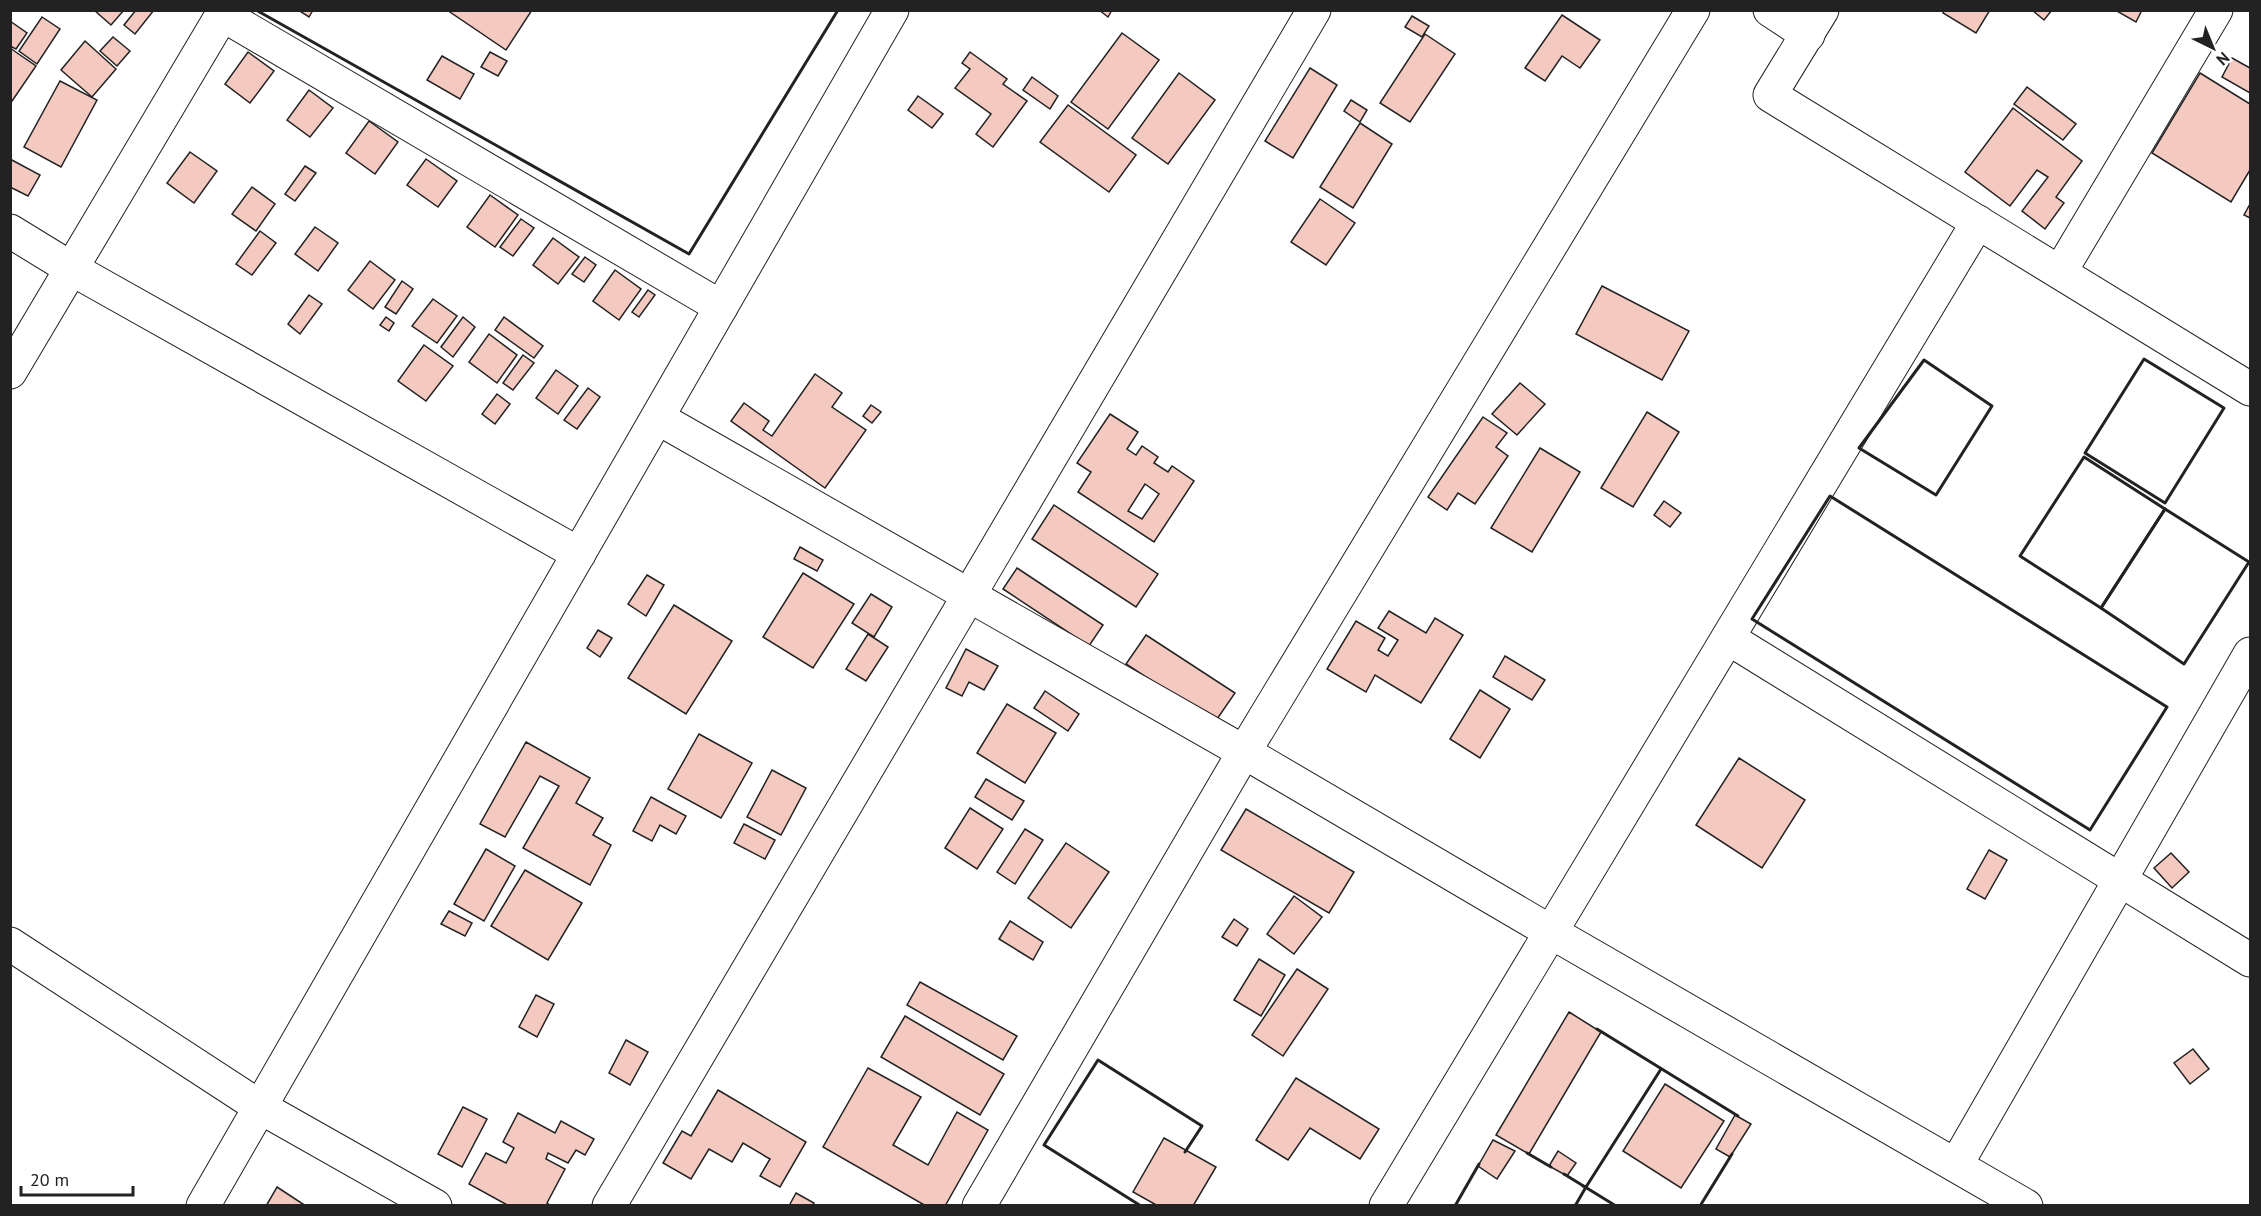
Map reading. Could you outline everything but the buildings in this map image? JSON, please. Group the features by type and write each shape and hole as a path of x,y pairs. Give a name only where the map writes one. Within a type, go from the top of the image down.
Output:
{"street":[{"path":"202,1206 892,10"},
{"path":"609,1206 1314,10"},
{"path":"979,1206 1244,752 1693,10"},
{"path":"1770,10 1815,22 1770,95 2250,389"},
{"path":"2060,272 2216,10"},
{"path":"10,372 224,13 721,307"},
{"path":"1386,1206 1978,222"},
{"path":"10,231 579,554"},
{"path":"658,418 1244,752 2026,1206"},
{"path":"1728,638 2250,960"},
{"path":"1956,1165 2250,654"},
{"path":"10,944 260,1107 435,1206"}],"wall":[{"path":"256,10 689,254 838,10"},
{"path":"2144,359 2224,408 2165,503 2085,453 2144,359"},
{"path":"1924,360 1992,406 1936,495 1859,448 1924,360"},
{"path":"2084,457 2165,509 2101,608 2020,556 2084,457"},
{"path":"1830,496 2167,707 2090,830 1752,619 1830,496"},
{"path":"2165,509 2249,562 2184,664 2101,608 2165,509"},
{"path":"1597,1029 1738,1116"},
{"path":"1141,1206 1044,1145 1098,1060 1202,1126 1185,1152"},
{"path":"1586,1187 1661,1069"},
{"path":"1527,1153 1551,1167"},
{"path":"1700,1206 1732,1154"},
{"path":"1455,1206 1479,1164"},
{"path":"1564,1174 1616,1206"},
{"path":"1575,1206 1586,1187 1583,1186"}]}
